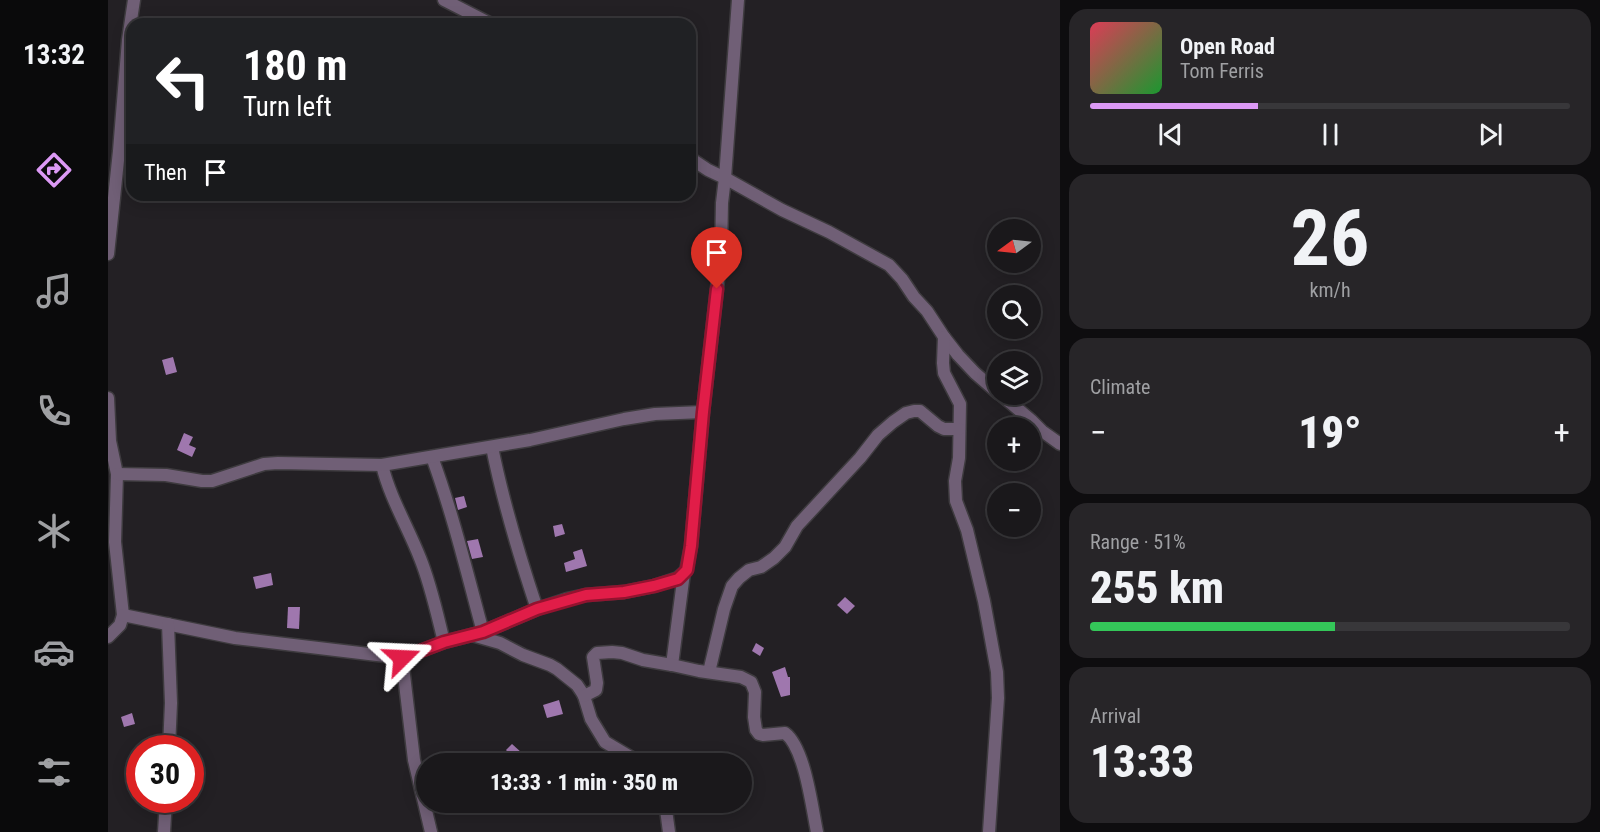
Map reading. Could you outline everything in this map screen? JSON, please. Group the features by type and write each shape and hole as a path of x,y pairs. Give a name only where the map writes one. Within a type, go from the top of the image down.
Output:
{"street":[{"path":"131,18 134,0"},
{"path":"444,0 479,18"},
{"path":"123,615 234,638 402,658 444,642 478,634 537,609 586,595 624,592 654,586 678,579 687,570 721,253 722,203 738,0"},
{"path":"108,254 126,65"},
{"path":"696,162 782,210 829,232 889,265 903,279 944,337 987,384"},
{"path":"944,337 944,373 960,404 959,458 955,481 956,501 967,530 984,601 997,672 998,698 988,832"},
{"path":"108,398 109,441 117,474 115,542 123,615 120,625 108,638"},
{"path":"1013,405 1060,444"},
{"path":"709,672 732,586 749,570 762,567 785,547 797,526 860,458 878,435 906,413 914,411 920,411 944,429 959,429"},
{"path":"117,474 166,475 212,481 264,464 381,465 530,440 624,419 655,414 703,412"},
{"path":"492,447 509,521 537,609"},
{"path":"432,456 449,508 478,634"},
{"path":"381,465 386,482 429,580 444,642"},
{"path":"672,665 684,573"},
{"path":"168,624 171,703 169,735"},
{"path":"478,634 532,660 550,665 577,685 584,696 591,719 605,742 624,753"},
{"path":"584,696 596,690 597,687 593,657 597,653 622,653 643,660 741,677 751,682 755,692 756,730 763,735 785,733 790,737 801,759 817,832"},
{"path":"402,658 414,760 431,832"},
{"path":"164,832 165,813"},
{"path":"666,813 669,832"}],"building":[{"path":"173,357 177,372 166,375 162,360"},
{"path":"184,433 193,437 189,445 196,448 192,457 177,450"},
{"path":"464,496 467,507 458,510 455,498"},
{"path":"562,524 565,534 555,537 553,526"},
{"path":"478,539 483,557 472,559 467,541"},
{"path":"582,549 587,566 566,572 564,563 575,559 573,552"},
{"path":"271,573 273,585 256,589 253,577"},
{"path":"845,597 855,606 847,614 837,605"},
{"path":"288,607 300,607 299,629 287,628"},
{"path":"756,643 764,648 760,656 752,651"},
{"path":"785,667 790,677 790,695 781,697 772,672"},
{"path":"559,700 563,714 547,718 543,705"},
{"path":"132,713 135,724 124,727 121,717"},
{"path":"512,744 522,753 509,753 506,750"}],"route":[{"path":"402,658 444,642 483,632 537,609 586,595 624,592 668,583 678,579 687,570 717,289"}]}
